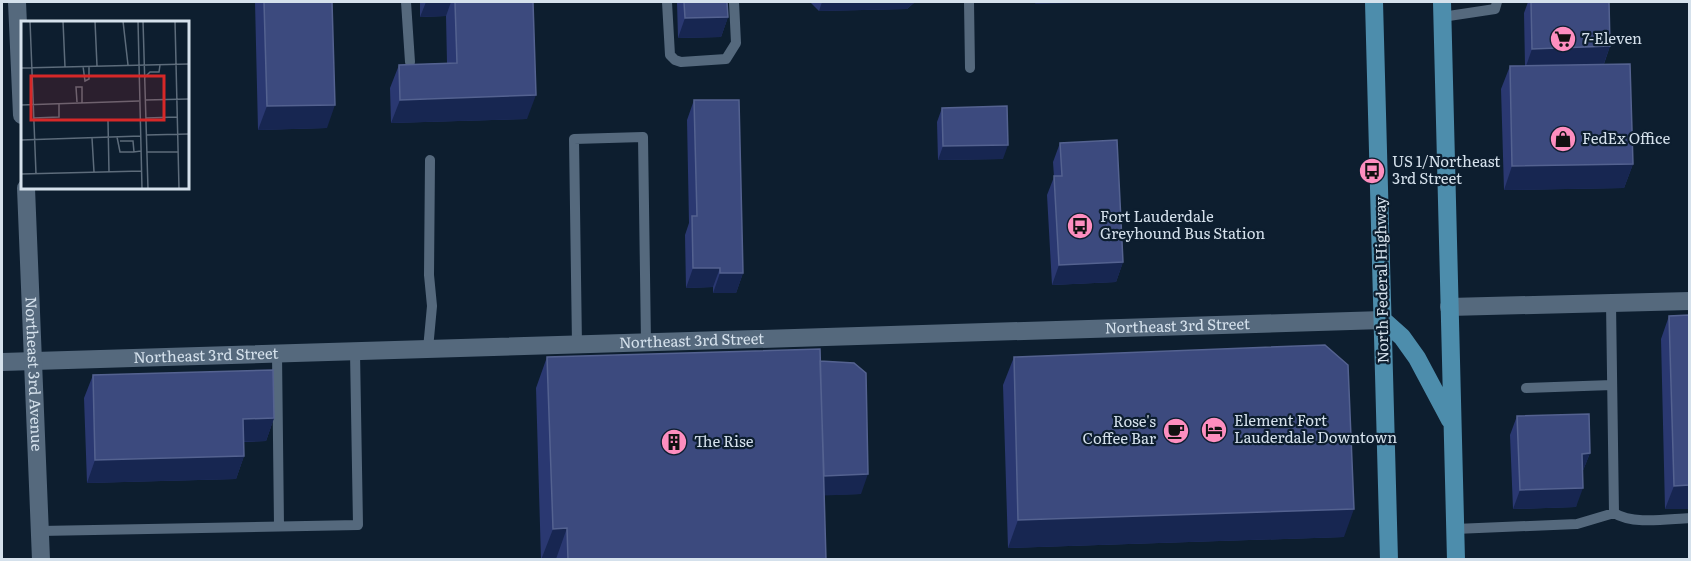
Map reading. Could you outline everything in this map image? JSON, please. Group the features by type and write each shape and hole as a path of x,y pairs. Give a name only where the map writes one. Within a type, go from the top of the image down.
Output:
{"main road":[{"name":"North Federal Highway","path":"1374,2 1389,560"},
{"path":"1442,9 1456,560"},
{"path":"1383,320 1402,337 1417,358 1452,424"}],"street":[{"path":"17,2 21,92"},
{"name":"Northeast 3rd Avenue","path":"26,189 41,560"},
{"path":"1449,307 1689,301"},
{"name":"Northeast 3rd Street","path":"2,362 1383,320"}],"lane":[{"path":"406,2 410,62"},
{"path":"667,2 670,55 681,62 726,59 736,43 734,2"},
{"path":"969,2 970,68"},
{"path":"1442,9 1496,9 1497,2"},
{"path":"577,345 573,138 643,137 646,343"},
{"path":"428,349 432,306 429,274 430,160"},
{"path":"1611,303 1614,513"},
{"path":"40,531 358,525 355,352"},
{"path":"277,354 279,526"},
{"path":"1526,388 1612,385"},
{"path":"1455,529 1577,524 1614,513 1622,518 1635,520 1689,518"}],"building":[{"path":"264,2 332,2 335,105 267,106"},
{"path":"455,2 533,2 536,95 400,100 399,65 457,63"},
{"path":"684,2 727,2 728,17 685,18"},
{"name":"7-Eleven","path":"1531,2 1609,2 1610,46 1532,49"},
{"name":"FedEx Office","path":"1630,64 1633,164 1512,166 1510,66"},
{"path":"694,100 739,100 743,273 720,273 720,268 693,268 692,216 697,216"},
{"path":"1007,106 1008,145 943,146 942,108"},
{"path":"1117,140 1123,262 1059,265 1054,176 1062,176 1060,143"},
{"path":"1689,315 1689,485 1674,486 1669,316"},
{"path":"1325,345 1348,365 1354,509 1018,520 1014,357"},
{"name":"The Rise","path":"820,349 826,560 568,560 567,528 553,529 547,357"},
{"path":"820,361 854,363 866,373 868,474 824,476"},
{"path":"273,370 274,418 243,419 244,456 95,460 93,375"},
{"path":"1589,414 1590,453 1582,454 1583,488 1520,490 1517,416"}],"place":[{"name":"7-Eleven","path":"1563,39"},
{"name":"FedEx Office","path":"1563,139"},
{"name":"US 1/Northeast 3rd Street","path":"1372,171"},
{"name":"Fort Lauderdale Greyhound Bus Station","path":"1080,226"},
{"name":"Element Fort Lauderdale Downtown","path":"1214,430"},
{"name":"Rose's Coffee Bar","path":"1176,431"},
{"name":"The Rise","path":"674,442"}]}
